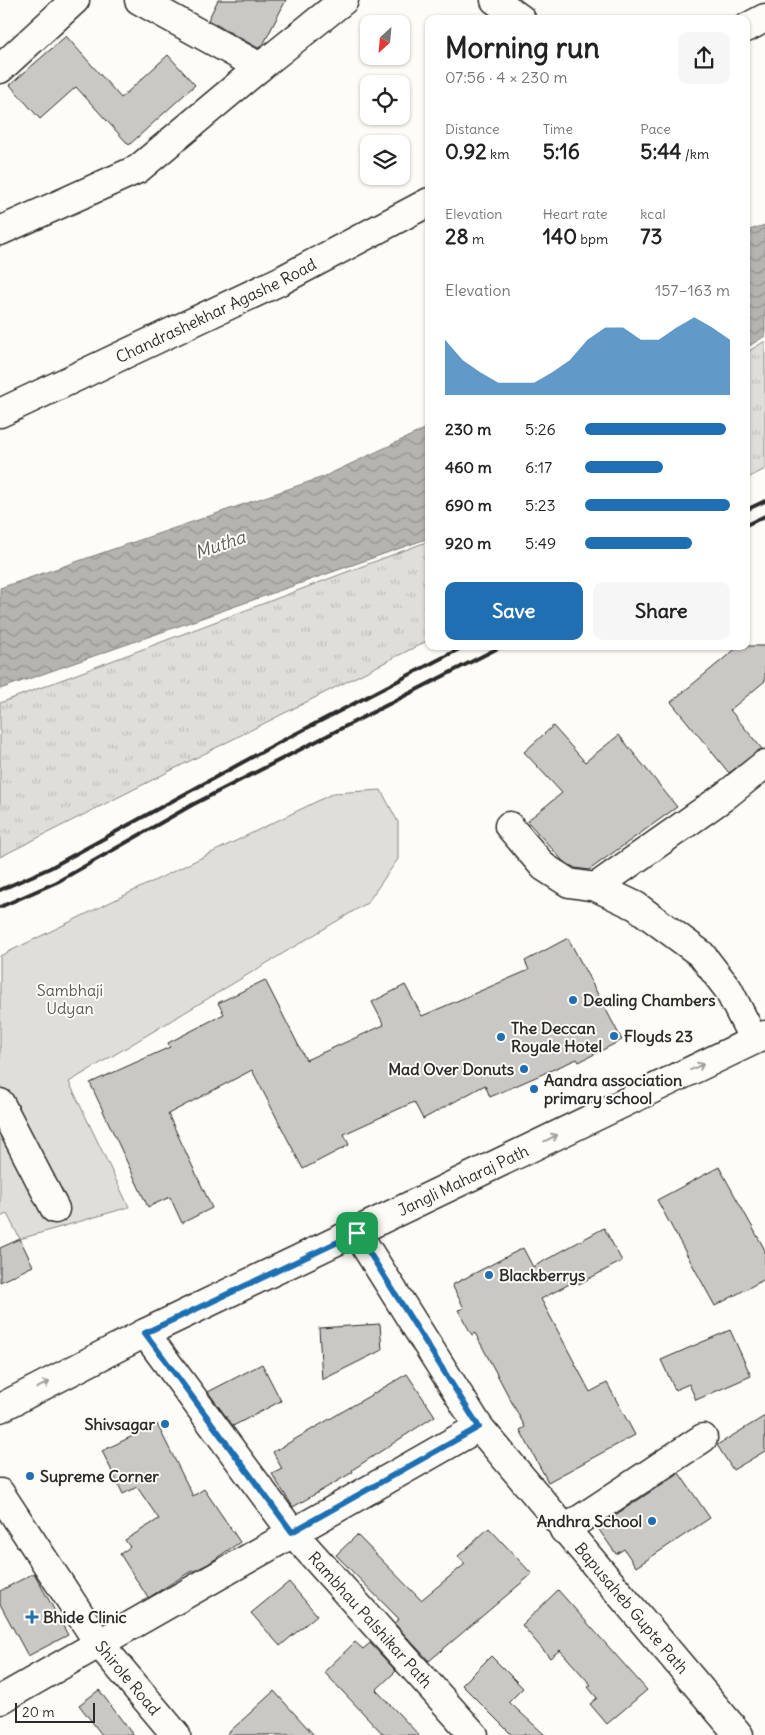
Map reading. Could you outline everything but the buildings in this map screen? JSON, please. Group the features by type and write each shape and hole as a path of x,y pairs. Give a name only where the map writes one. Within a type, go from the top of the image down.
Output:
{"street":[{"path":"0,69 74,0"},
{"path":"139,0 260,67"},
{"path":"0,231 138,169 344,0"},
{"path":"495,0 516,15"},
{"path":"750,26 765,18"},
{"name":"Chandrashekhar Agashe Road","path":"0,413 280,281 425,204"},
{"path":"596,887 725,796 765,764"},
{"path":"509,826 544,868 569,882 596,887 636,906 701,954 728,989 759,1037"},
{"name":"Jangli Maharaj Path","path":"0,1408 145,1333 357,1233 759,1037"},
{"path":"0,1102 55,1209"},
{"name":"Bapusaheb Gupte Path","path":"357,1233 479,1427 739,1735"},
{"name":"Rambhau Palshikar Path","path":"145,1333 292,1532 474,1735"},
{"path":"0,1700 98,1642 479,1427"},
{"path":"564,1530 703,1438"},
{"name":"Shirole Road","path":"0,1493 98,1642 176,1735"}],"green space":[{"path":"765,341 765,469 750,477 750,350"},
{"path":"425,543 425,642 0,857 0,703"},
{"name":"Sambhaji Udyan","path":"381,790 398,822 398,859 367,903 69,1082 129,1207 20,1239 7,1214 0,1217 0,956 334,793"}],"water":[{"path":"765,225 765,336 750,345 750,230"},
{"name":"Mutha","path":"425,429 425,539 0,689 0,588 323,477"}],"railway":[{"path":"750,508 765,501"},
{"path":"750,523 765,516"},
{"path":"0,890 50,868 276,744 457,650"},
{"path":"0,907 57,882 192,805 494,650"}],"place":[{"name":"Dealing Chambers","path":"573,1000"},
{"name":"Floyds 23","path":"614,1036"},
{"name":"The Deccan Royale Hotel","path":"501,1037"},
{"name":"Mad Over Donuts","path":"524,1069"},
{"name":"Aandra association primary school","path":"534,1089"},
{"name":"Blackberrys","path":"489,1275"},
{"name":"Shivsagar","path":"165,1424"},
{"name":"Supreme Corner","path":"30,1476"},
{"name":"Andhra School","path":"652,1521"},
{"name":"Bhide Clinic","path":"32,1617"}],"route":[{"path":"357,1233 479,1427 292,1532 145,1333 357,1233"}]}
